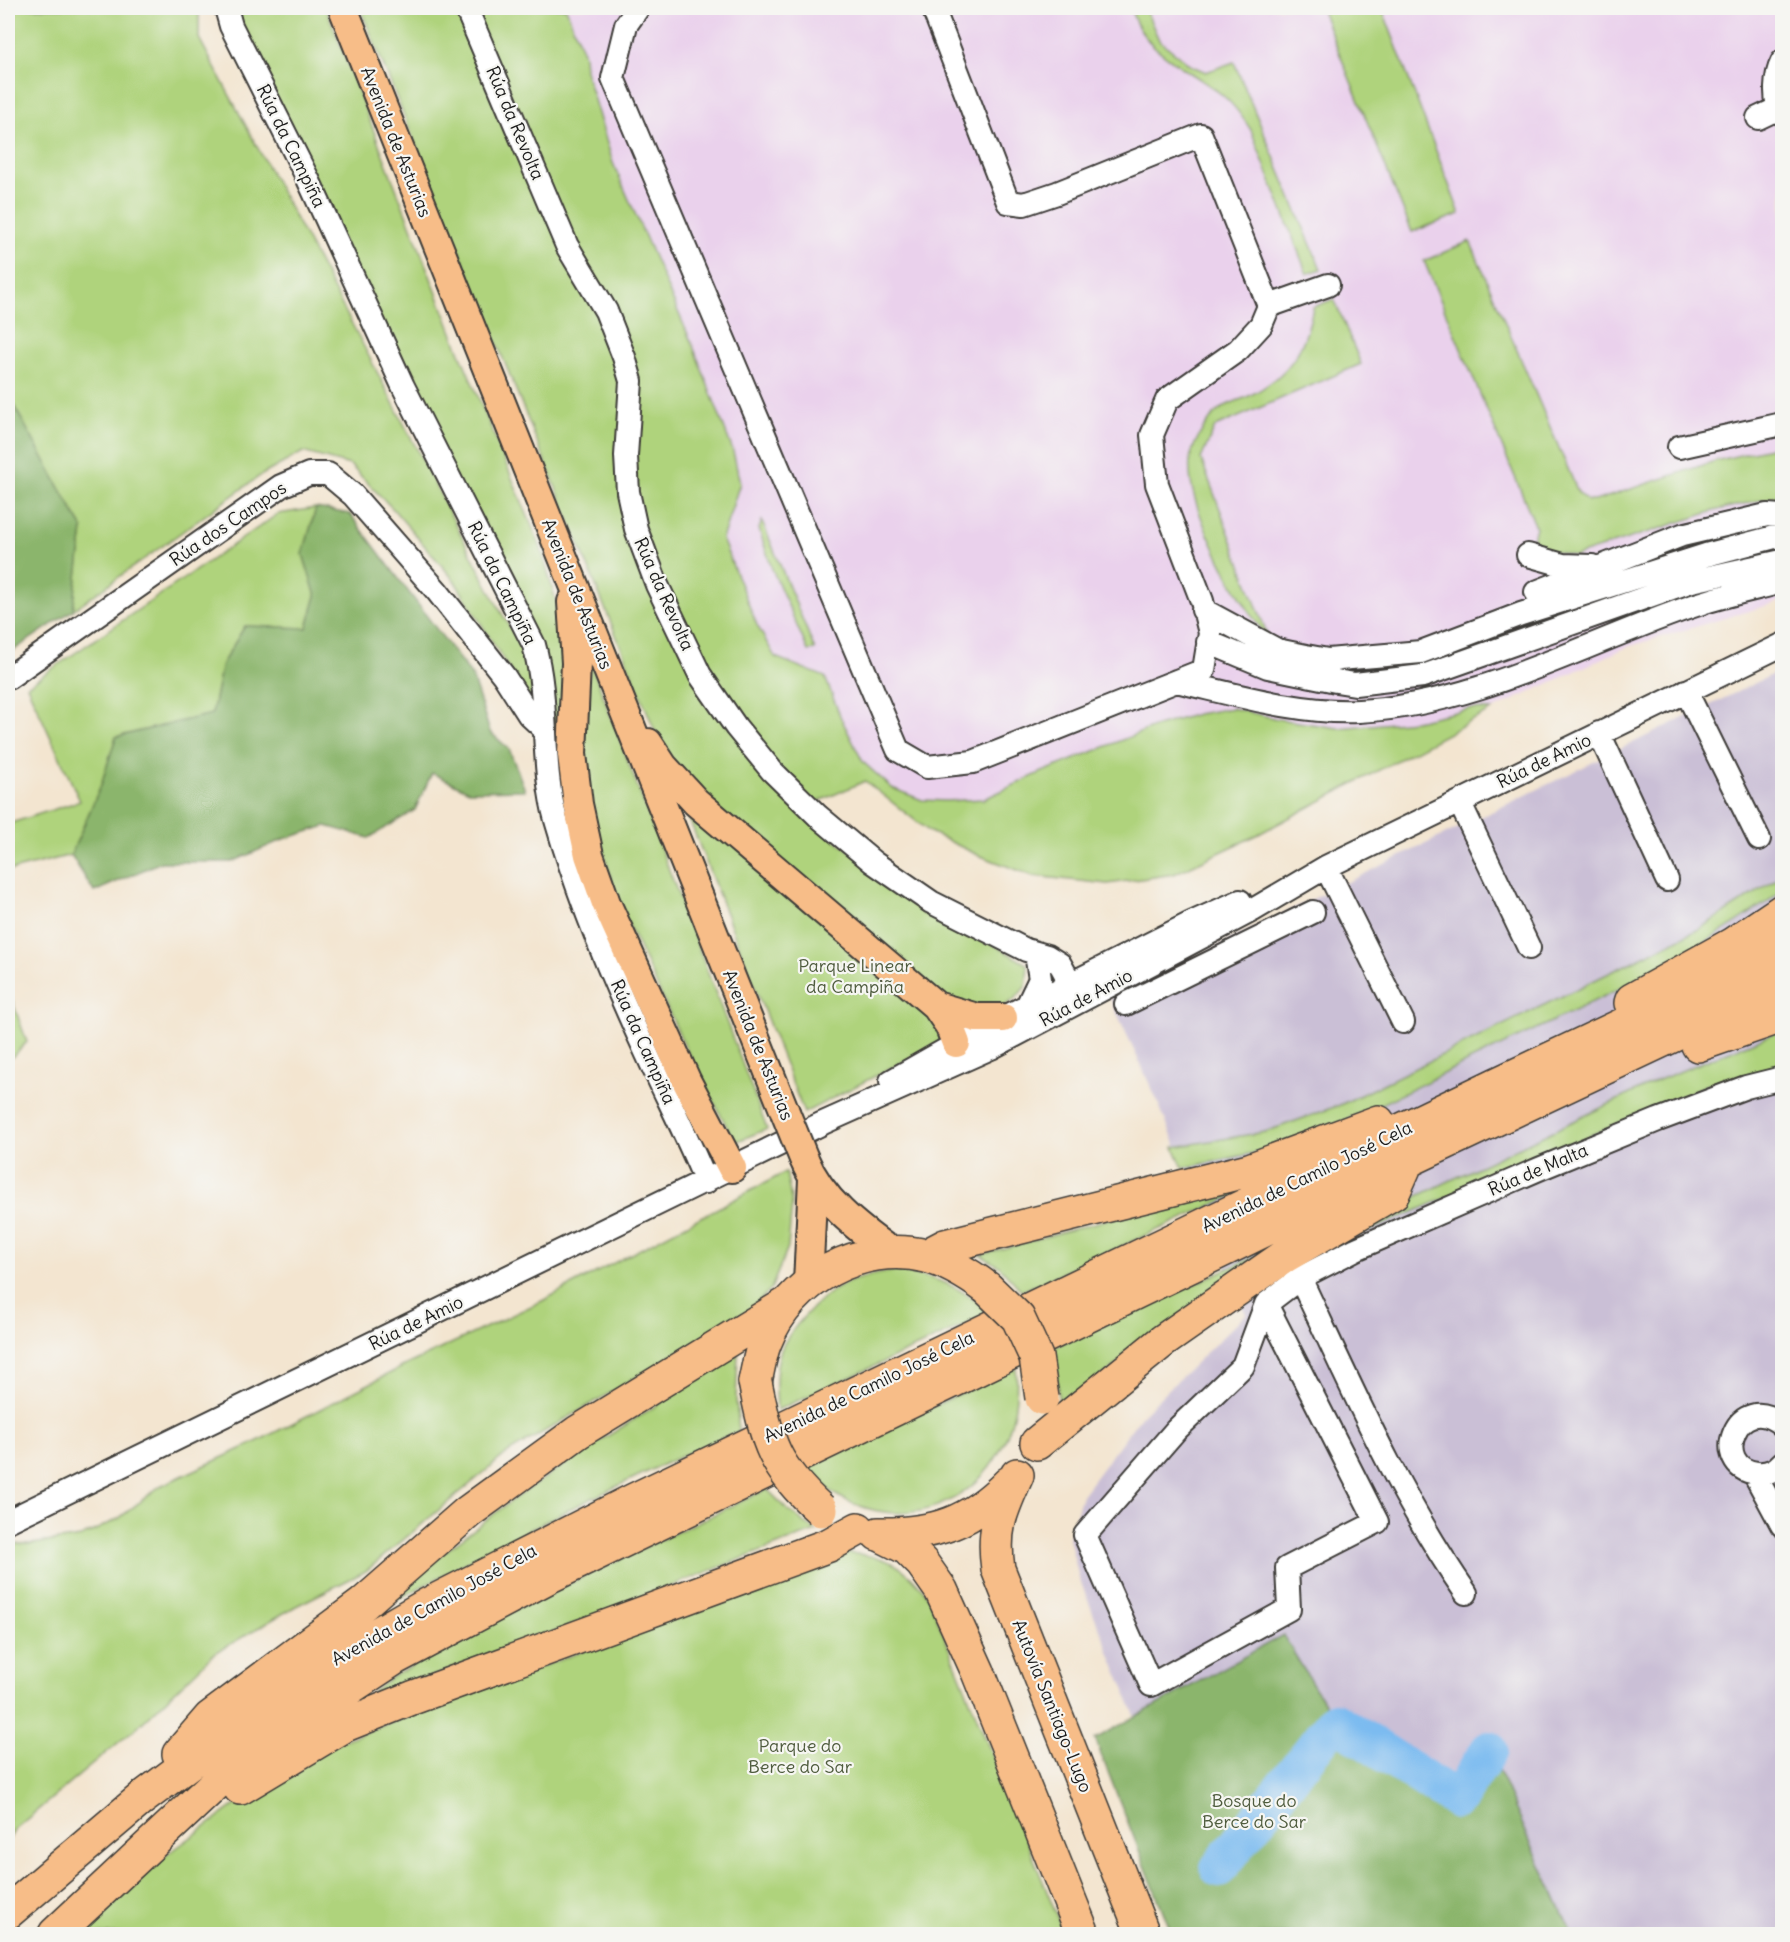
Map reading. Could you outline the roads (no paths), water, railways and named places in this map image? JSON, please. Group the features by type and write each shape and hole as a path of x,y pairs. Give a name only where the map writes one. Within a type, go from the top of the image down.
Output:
{"highway":[{"path":"1782,911 1733,944 1632,1000 1636,1037 1695,1046 1782,1016"},
{"name":"Avenida de Camilo José Cela","path":"55,1935 243,1758 395,1658 546,1578 1407,1161 1636,1037 1782,950"},
{"name":"Avenida de Camilo José Cela","path":"8,1912 141,1799 297,1684 374,1634 436,1600 634,1500 1415,1126 1495,1085 1782,984"},
{"path":"926,1256 945,1246 1249,1170 1387,1119 1415,1126"},
{"path":"127,1865 268,1769 345,1725 411,1698 868,1531 923,1532 956,1523 987,1506 1017,1475 1037,1443 1163,1341 1285,1256 1393,1192 1407,1161"},
{"path":"141,1799 210,1718 363,1604 468,1512 578,1432 785,1305 808,1282 847,1261 891,1252 926,1256 959,1268 987,1287 1018,1318 1036,1357 1042,1398 1037,1443"},
{"path":"785,1305 765,1342 755,1382 769,1445 792,1484 821,1510 906,1548 922,1563 941,1590 978,1672 1083,1935"},
{"name":"Autovía Santiago-Lugo","path":"1017,1475 998,1516 995,1543 998,1569 1143,1935"}],"main road":[{"name":"Avenida de Asturias","path":"343,8 808,1169"},
{"path":"570,579 576,663 572,754 578,804 589,855 606,903 687,1082 732,1168"},
{"path":"621,701 663,766 696,802 936,1006 950,1025 956,1043"},
{"path":"936,1006 977,1018 1014,1020"},
{"path":"808,1169 852,1224 891,1252"},
{"path":"808,1169 808,1282"}],"street":[{"name":"Rúa da Campiña","path":"226,8 231,26 308,179 403,386 534,645 542,675 547,786 589,915 645,1050 706,1182"},
{"name":"Rúa da Revolta","path":"466,8 567,246 606,311 624,357 631,381 626,456 628,492 636,529 657,585 700,675 736,727 772,771 818,816 873,862 931,902 1032,955 1060,981 1071,984"},
{"path":"638,8 626,25 613,78 898,750 927,766 973,762 1204,670 1210,633 1157,484 1152,435 1167,400 1238,350 1261,325 1269,306 1201,135 1024,204 1008,202 933,8"},
{"path":"1773,113 1782,62"},
{"path":"1269,306 1328,285"},
{"path":"1679,447 1782,424"},
{"name":"Rúa dos Campos","path":"8,678 280,486 309,474 328,474 353,495 437,591 504,676 529,715 544,729"},
{"path":"1536,592 1682,535 1767,515 1782,516"},
{"path":"1203,610 1277,650 1296,654 1328,660 1421,652 1532,611 1706,555 1782,535"},
{"path":"1528,555 1563,564 1599,566"},
{"path":"1208,642 1268,667 1336,681 1355,684 1423,676 1692,581 1782,561"},
{"path":"1176,681 1278,704 1357,711 1424,704 1521,673 1700,604 1782,582"},
{"name":"Rúa de Amio","path":"8,1521 823,1123 901,1090 1071,984 1130,954 1237,902 1316,872 1686,691 1781,651"},
{"path":"1686,691 1760,839"},
{"path":"1599,734 1667,880"},
{"path":"1460,803 1529,948"},
{"path":"1316,872 1403,1022"},
{"name":"Rúa de Amio","path":"823,1123 956,1043 1160,959 1253,910 1316,872"},
{"path":"1126,1004 1313,912"},
{"name":"Rúa de Amio","path":"1060,964 1096,965 1130,954"},
{"name":"Rúa da Revolta","path":"1032,955 1047,956 1060,964"},
{"path":"1014,1020 1040,980 1032,955"},
{"name":"Rúa de Amio","path":"1071,984 1090,983 1123,968 1160,959"},
{"path":"1060,964 1071,984"},
{"name":"Rúa de Amio","path":"1014,1020 1022,1022 1069,992 1071,984"},
{"name":"Rúa de Amio","path":"901,1090 918,1074 953,1056 957,1050 956,1043"},
{"name":"Rúa de Malta","path":"1266,1304 1300,1278 1356,1249 1669,1116 1746,1087 1782,1078"},
{"path":"1300,1278 1398,1483 1434,1547 1466,1593"},
{"path":"1266,1304 1377,1522 1287,1569 1289,1609 1151,1685 1086,1535 1176,1430 1243,1366 1266,1304"},
{"path":"1782,1425 1766,1415 1746,1418 1733,1432 1731,1441 1735,1459 1754,1473 1772,1471 1782,1462"},
{"path":"1754,1473 1782,1525"}],"waterway":[{"path":"1219,1868 1335,1721 1457,1800 1489,1750"}],"park label":[{"name":"Parque Linear da Campiña","path":"855,976"},
{"name":"Parque do Berce do Sar","path":"800,1756"},
{"name":"Bosque do Berce do Sar","path":"1254,1811"}]}
